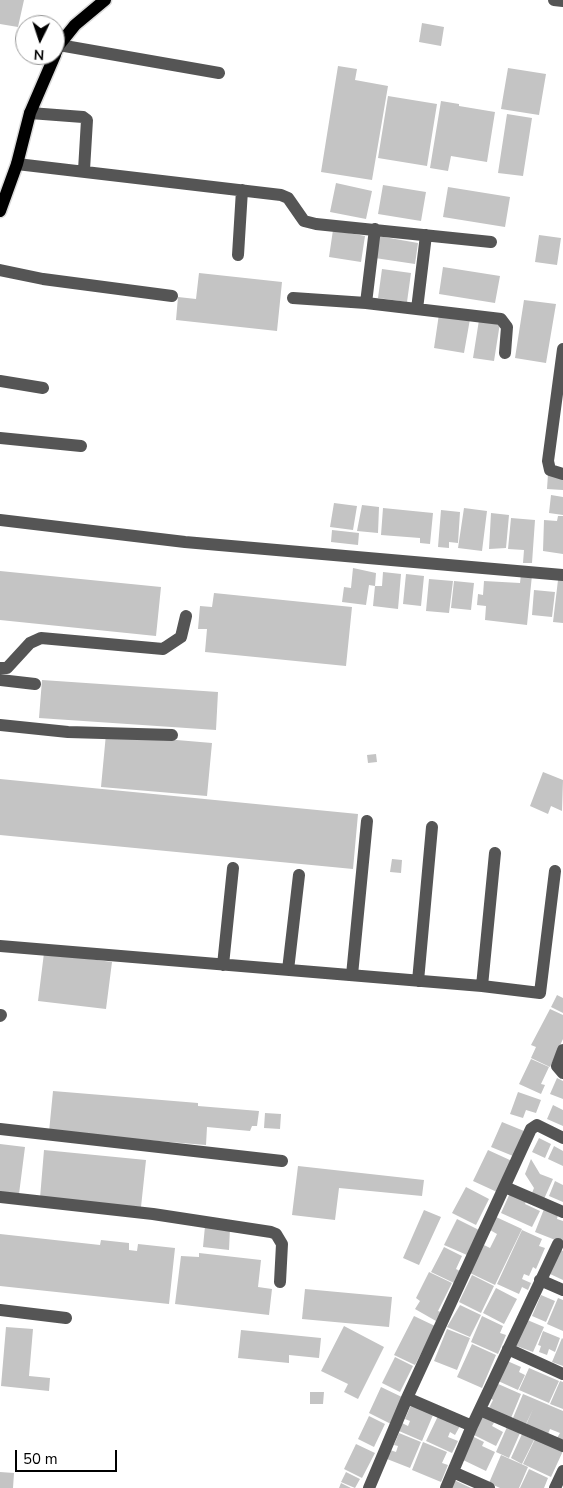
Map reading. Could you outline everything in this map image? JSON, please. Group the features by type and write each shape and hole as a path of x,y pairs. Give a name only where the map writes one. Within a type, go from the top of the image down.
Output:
{"main road":[{"path":"65,39 75,25 100,1"},
{"path":"0,211 16,164 30,113 50,65"}],"street":[{"path":"554,0 563,1"},
{"path":"65,52 219,73"},
{"path":"30,113 87,120 84,170"},
{"path":"16,164 84,170 242,190 288,198 304,221 491,242"},
{"path":"238,255 242,190"},
{"path":"366,303 375,229"},
{"path":"417,309 426,236"},
{"path":"0,270 43,279 172,296"},
{"path":"293,298 366,303 501,319 507,327 505,353"},
{"path":"563,350 548,462 550,470 563,474"},
{"path":"0,381 43,388"},
{"path":"0,438 81,446"},
{"path":"0,520 184,542 563,575"},
{"path":"0,668 7,668 30,643 41,638 163,649 181,637 186,616"},
{"path":"0,680 35,684"},
{"path":"0,725 68,732 172,735"},
{"path":"352,976 367,822"},
{"path":"418,981 432,827"},
{"path":"482,986 495,853"},
{"path":"223,965 233,868"},
{"path":"0,946 482,986 540,993 555,871"},
{"path":"288,970 299,875"},
{"path":"563,1050 557,1066 563,1073"},
{"path":"369,1488 407,1398 533,1126 537,1125 563,1138"},
{"path":"0,1129 282,1161"},
{"path":"505,1187 563,1212"},
{"path":"0,1197 153,1214 271,1232 276,1234 282,1244 280,1282"},
{"path":"446,1488 472,1426 558,1244"},
{"path":"540,1280 563,1290"},
{"path":"0,1310 66,1318"},
{"path":"508,1350 563,1374"},
{"path":"407,1398 472,1426"},
{"path":"480,1410 563,1446"},
{"path":"555,1488 563,1471"},
{"path":"453,1472 489,1488"}],"building":[{"path":"0,0 24,0 21,15 15,15 15,26 0,24"},
{"path":"422,23 444,27 441,46 419,42"},
{"path":"338,66 357,69 355,80 388,86 372,180 321,172"},
{"path":"508,68 546,74 539,115 501,109"},
{"path":"388,96 437,104 427,166 378,158"},
{"path":"441,101 495,112 487,162 451,156 448,171 430,168"},
{"path":"507,114 532,118 523,176 498,173"},
{"path":"336,183 372,191 366,219 330,212"},
{"path":"383,185 426,192 421,221 378,214"},
{"path":"448,187 510,197 505,227 443,217"},
{"path":"333,230 365,236 361,262 329,257"},
{"path":"539,235 561,238 557,265 535,262"},
{"path":"378,236 418,243 415,264 375,258"},
{"path":"443,267 500,276 495,303 439,294"},
{"path":"382,269 411,273 407,302 378,298"},
{"path":"199,273 282,282 277,331 176,320 178,297 196,299"},
{"path":"524,300 556,304 546,363 515,358"},
{"path":"439,314 470,319 464,353 434,348"},
{"path":"479,320 500,323 494,361 473,358"},
{"path":"548,474 563,475 563,490 547,489"},
{"path":"551,495 563,497 563,515 549,513"},
{"path":"334,503 357,506 353,530 330,527"},
{"path":"362,505 379,507 378,533 357,531"},
{"path":"383,508 433,513 430,544 420,543 420,538 381,535"},
{"path":"464,508 487,511 482,551 458,548"},
{"path":"441,510 460,512 458,543 449,542 449,548 438,547"},
{"path":"491,513 509,515 506,548 489,549"},
{"path":"558,516 563,516 563,554 543,551 544,520 557,521"},
{"path":"511,518 535,520 532,563 523,563 524,550 508,549"},
{"path":"332,530 359,533 358,545 331,542"},
{"path":"353,568 376,573 375,586 369,585 366,605 342,602 344,587 351,588"},
{"path":"0,571 161,587 156,636 0,620"},
{"path":"383,572 401,574 398,609 373,606 375,586 382,586"},
{"path":"406,574 424,576 421,606 403,604"},
{"path":"521,574 532,575 527,625 485,620 486,606 477,605 478,594 483,595 484,581 520,583"},
{"path":"429,579 453,581 449,613 426,611"},
{"path":"558,580 563,580 563,623 553,622"},
{"path":"454,581 474,583 471,610 451,608"},
{"path":"534,590 555,592 552,617 532,615"},
{"path":"214,593 352,607 346,666 205,652 207,629 198,629 200,606 212,607"},
{"path":"42,680 218,692 216,730 39,718"},
{"path":"106,734 212,743 207,796 101,787"},
{"path":"376,754 377,762 368,763 367,755"},
{"path":"543,772 563,780 562,811 551,806 548,814 530,806"},
{"path":"0,779 358,814 353,869 0,835"},
{"path":"392,859 402,860 401,873 390,872"},
{"path":"44,953 112,962 106,1009 38,1001"},
{"path":"557,995 563,998 563,1013 551,1007"},
{"path":"550,1009 563,1015 563,1039 550,1067 531,1058 536,1047 531,1045"},
{"path":"531,1059 549,1067 541,1084 545,1085 541,1094 519,1084"},
{"path":"557,1078 563,1081 563,1099 550,1094"},
{"path":"53,1091 198,1103 198,1106 259,1111 257,1126 252,1126 250,1131 207,1127 206,1145 49,1132"},
{"path":"518,1092 541,1100 536,1113 526,1110 523,1118 510,1114"},
{"path":"553,1105 563,1110 563,1126 547,1119"},
{"path":"265,1113 281,1114 280,1129 264,1128"},
{"path":"502,1122 524,1131 513,1156 491,1147"},
{"path":"539,1138 551,1144 545,1158 532,1152"},
{"path":"0,1144 25,1147 19,1194 0,1192"},
{"path":"554,1146 563,1151 563,1166 548,1159"},
{"path":"44,1150 146,1160 141,1207 40,1198"},
{"path":"488,1150 512,1161 497,1192 473,1181"},
{"path":"531,1159 540,1174 553,1179 544,1199 532,1193 534,1188 525,1174"},
{"path":"298,1166 424,1180 422,1196 339,1188 335,1220 292,1215"},
{"path":"555,1181 563,1185 563,1202 549,1196"},
{"path":"466,1187 489,1199 476,1225 452,1213"},
{"path":"510,1193 526,1201 525,1204 540,1211 532,1227 501,1213"},
{"path":"544,1209 558,1215 557,1219 563,1221 563,1243 535,1232"},
{"path":"424,1210 441,1217 419,1265 403,1258"},
{"path":"496,1217 522,1229 495,1285 470,1273 484,1245 490,1248 497,1234 490,1230"},
{"path":"457,1219 479,1230 467,1255 444,1245"},
{"path":"205,1226 230,1228 229,1250 203,1247"},
{"path":"522,1230 542,1239 539,1246 545,1248 536,1269 533,1267 529,1276 524,1274 522,1279 531,1283 528,1290 522,1287 519,1294 497,1284"},
{"path":"0,1234 100,1245 101,1240 129,1243 129,1250 137,1251 138,1244 175,1248 169,1304 0,1286"},
{"path":"444,1247 462,1256 456,1269 460,1271 454,1283 431,1272"},
{"path":"561,1250 563,1251 563,1280 550,1274"},
{"path":"199,1253 261,1260 258,1287 272,1289 269,1315 175,1304 181,1256 199,1257"},
{"path":"429,1272 452,1283 438,1311 441,1312 436,1321 415,1309 420,1301 416,1298"},
{"path":"472,1275 494,1286 481,1313 459,1302"},
{"path":"496,1288 517,1299 504,1324 483,1313"},
{"path":"305,1289 392,1297 389,1327 302,1319"},
{"path":"541,1295 555,1301 546,1322 532,1316"},
{"path":"558,1298 563,1300 563,1331 547,1324"},
{"path":"460,1305 481,1315 470,1337 447,1327"},
{"path":"414,1316 435,1326 415,1365 394,1355"},
{"path":"482,1316 503,1326 500,1333 506,1335 498,1354 471,1342"},
{"path":"525,1319 544,1327 533,1352 514,1345"},
{"path":"344,1326 384,1347 358,1399 344,1392 348,1384 321,1371"},
{"path":"6,1327 33,1329 29,1376 50,1378 49,1391 1,1386"},
{"path":"447,1329 470,1338 457,1370 434,1361"},
{"path":"241,1330 321,1338 319,1358 289,1355 289,1363 238,1358"},
{"path":"543,1331 560,1338 555,1352 549,1349 547,1355 539,1352 541,1346 538,1345"},
{"path":"563,1339 563,1366 552,1362"},
{"path":"472,1344 496,1355 482,1388 457,1377"},
{"path":"395,1357 413,1366 400,1392 382,1383"},
{"path":"505,1360 521,1367 519,1372 525,1375 518,1390 496,1380"},
{"path":"529,1368 559,1381 549,1403 519,1390"},
{"path":"560,1381 563,1382 563,1409 550,1404"},
{"path":"496,1383 521,1394 511,1418 489,1408 493,1400 490,1398"},
{"path":"381,1387 404,1398 391,1424 369,1413"},
{"path":"310,1392 324,1392 323,1404 310,1404"},
{"path":"523,1394 563,1411 563,1440 557,1438 560,1433 550,1429 548,1434 526,1425 533,1409 526,1424 513,1418"},
{"path":"411,1405 433,1415 422,1441 399,1431 402,1423 408,1426 410,1421 405,1419"},
{"path":"482,1414 495,1421 492,1426 503,1432 496,1446 472,1434"},
{"path":"369,1416 385,1424 374,1447 358,1439"},
{"path":"438,1416 460,1426 455,1435 450,1432 448,1437 458,1441 452,1453 426,1441"},
{"path":"507,1427 520,1433 509,1458 496,1452"},
{"path":"399,1433 421,1442 410,1468 387,1459 390,1450 396,1452 398,1446 394,1445"},
{"path":"522,1434 534,1440 522,1464 511,1458"},
{"path":"472,1436 484,1442 482,1446 495,1452 486,1471 461,1459"},
{"path":"535,1439 563,1451 551,1477 523,1464"},
{"path":"423,1442 447,1452 442,1463 448,1465 441,1482 412,1470"},
{"path":"356,1444 375,1453 362,1478 344,1469"},
{"path":"501,1455 528,1467 519,1488 500,1488 489,1483"},
{"path":"529,1469 548,1478 544,1488 520,1488"},
{"path":"0,1472 14,1473 13,1488 0,1488"},
{"path":"346,1472 360,1479 355,1488 341,1482"},
{"path":"454,1480 471,1488 450,1488"},
{"path":"341,1483 351,1488 339,1488"}]}
